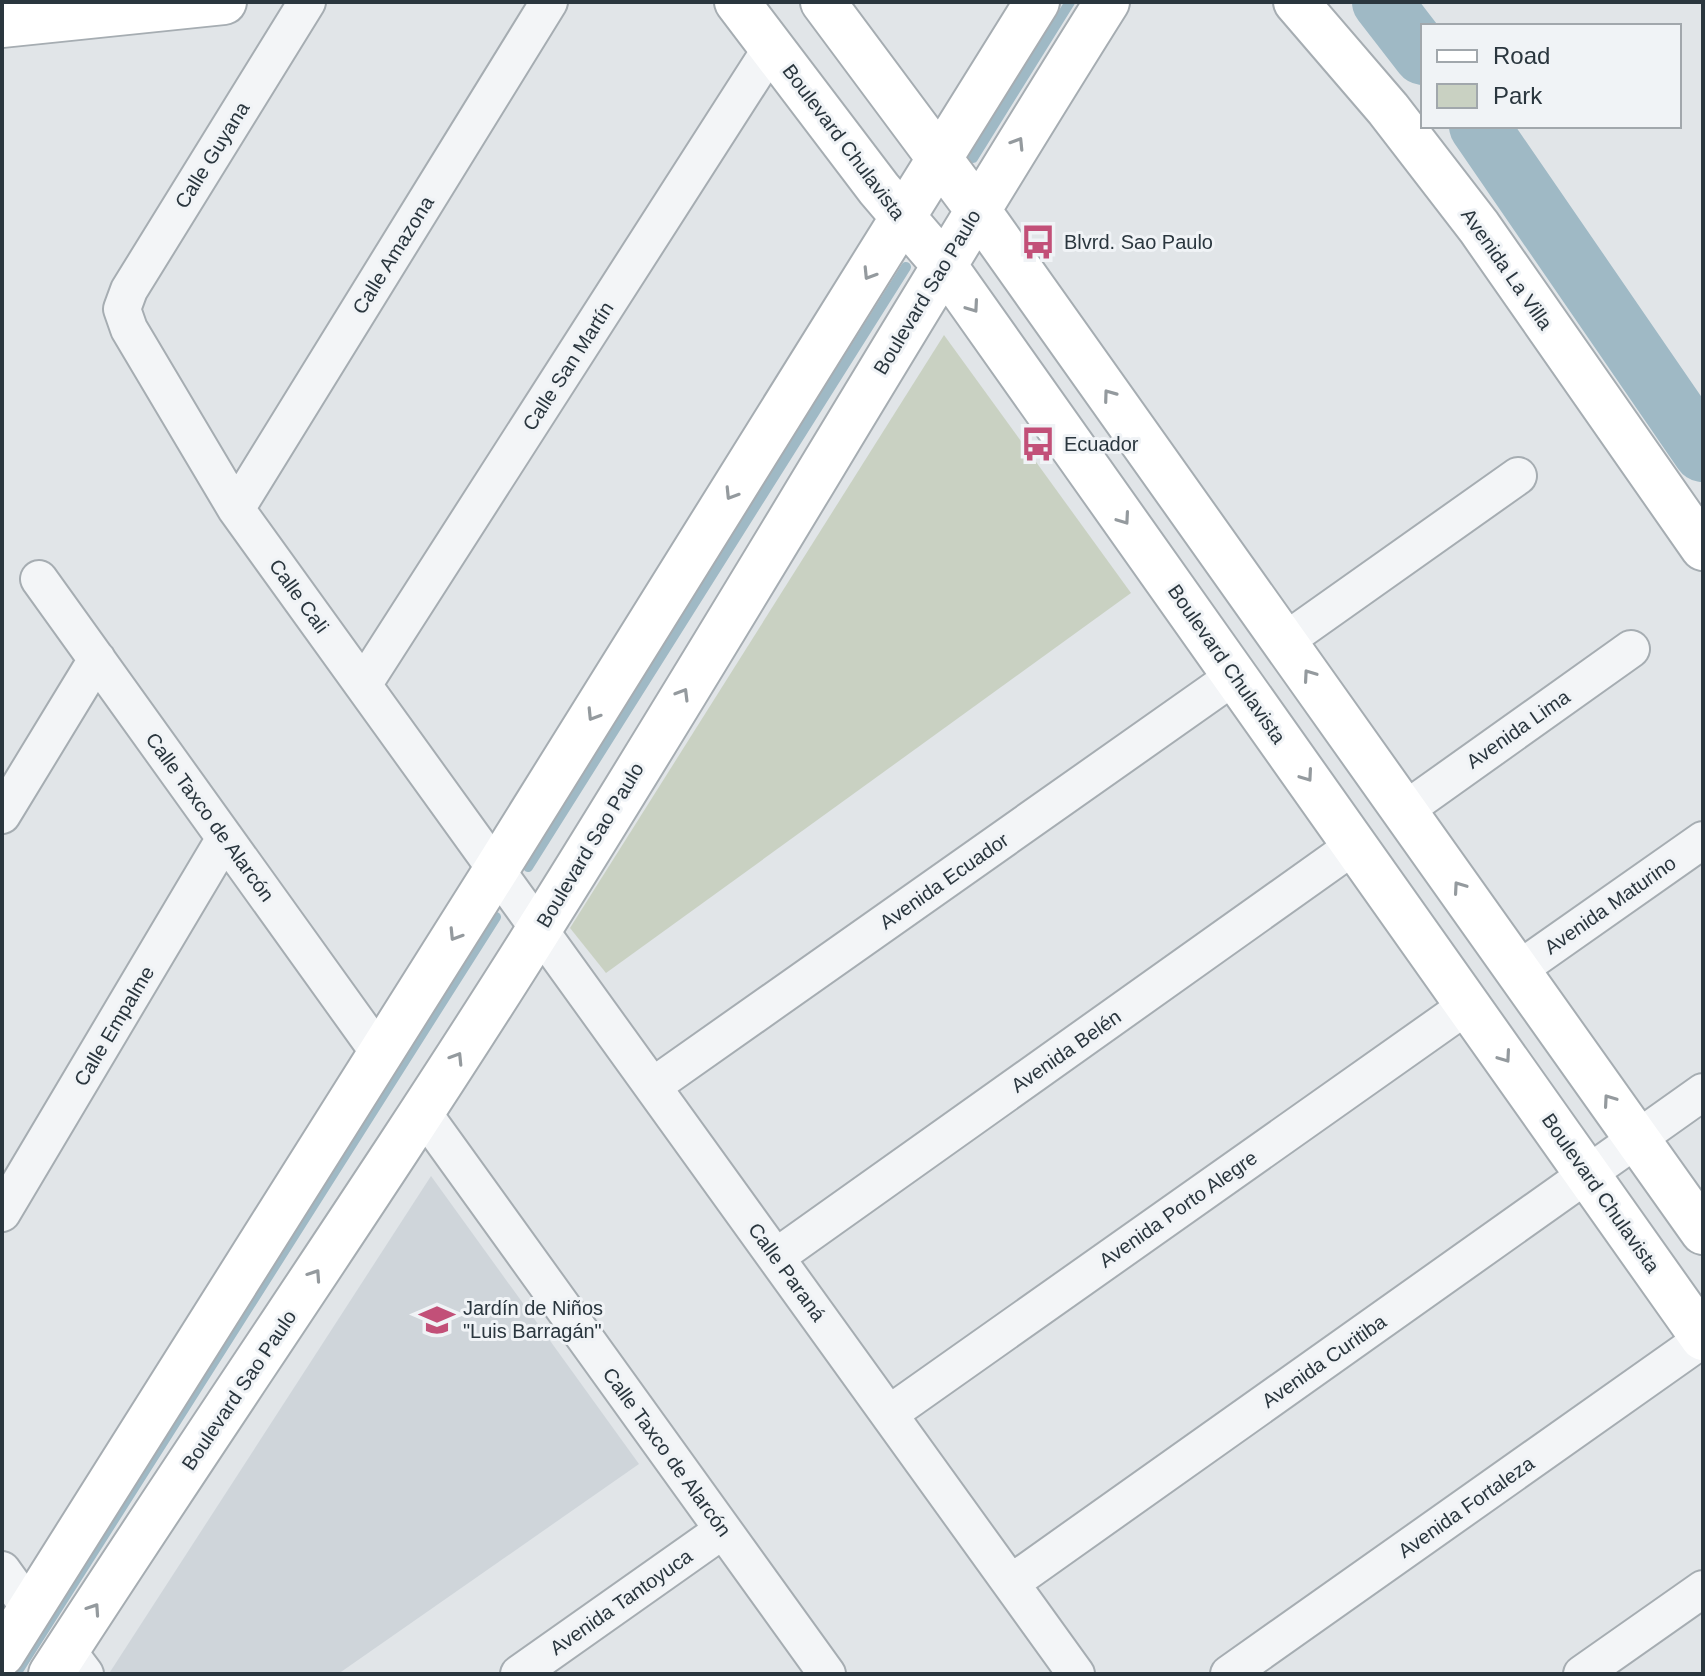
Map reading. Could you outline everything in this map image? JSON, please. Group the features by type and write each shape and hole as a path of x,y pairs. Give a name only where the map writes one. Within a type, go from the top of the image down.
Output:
{"main road":[{"path":"2,25 224,2"},
{"name":"Boulevard Chulavista","path":"737,2 903,220 944,265 1703,1338"},
{"path":"823,2 977,209 1703,1232"},
{"path":"2,1654 1037,2"},
{"name":"Boulevard Sao Paulo","path":"68,1666 539,929 977,209 1107,2"},
{"name":"Avenida La Villa","path":"1296,2 1388,109 1479,227 1703,548"}],"street":[{"name":"Calle Guyana","path":"122,309 129,290 307,2"},
{"name":"Calle Amazona","path":"236,509 549,2"},
{"name":"Calle San Martín","path":"363,685 772,47"},
{"name":"Calle Cali","path":"122,309 129,329 236,509 496,870"},
{"path":"1285,641 1518,476"},
{"name":"Calle Taxco de Alarcón","path":"39,579 380,1054"},
{"name":"Avenida Lima","path":"1405,810 1631,649"},
{"path":"2,815 97,659"},
{"name":"Avenida Ecuador","path":"653,1086 1236,675"},
{"name":"Calle Empalme","path":"2,1213 225,838"},
{"name":"Avenida Maturino","path":"1518,970 1703,840"},
{"name":"Avenida Belén","path":"776,1257 1355,845"},
{"name":"Calle Paraná","path":"496,870 1076,1674"},
{"name":"Avenida Porto Alegre","path":"889,1414 1468,1005"},
{"name":"Avenida Curitiba","path":"1011,1583 1703,1092"},
{"name":"Calle Taxco de Alarcón","path":"423,1113 827,1674"},
{"name":"Avenida Fortaleza","path":"1229,1674 1703,1338"},
{"name":"Avenida Tantoyuca","path":"519,1674 723,1530"},
{"path":"2,1570 30,1609"},
{"path":"1582,1674 1703,1589"}],"shaded area":[{"name":"Jardín de Niños \"Luis Barragán\"","path":"431,1176 639,1464 338,1674 112,1674 110,1672"}],"green space":[{"path":"944,335 1131,593 606,973 570,928"}],"waterway":[{"path":"973,158 1070,2"},
{"path":"1382,2 1421,52"},
{"path":"1480,128 1703,452"},
{"path":"528,867 906,267"},
{"path":"16,1674 496,917"}],"place":[{"name":"Blvrd. Sao Paulo","path":"1038,242"},
{"name":"Ecuador","path":"1038,444"},
{"name":"Jardín de Niños \"Luis Barragán\"","path":"437,1320"}]}
